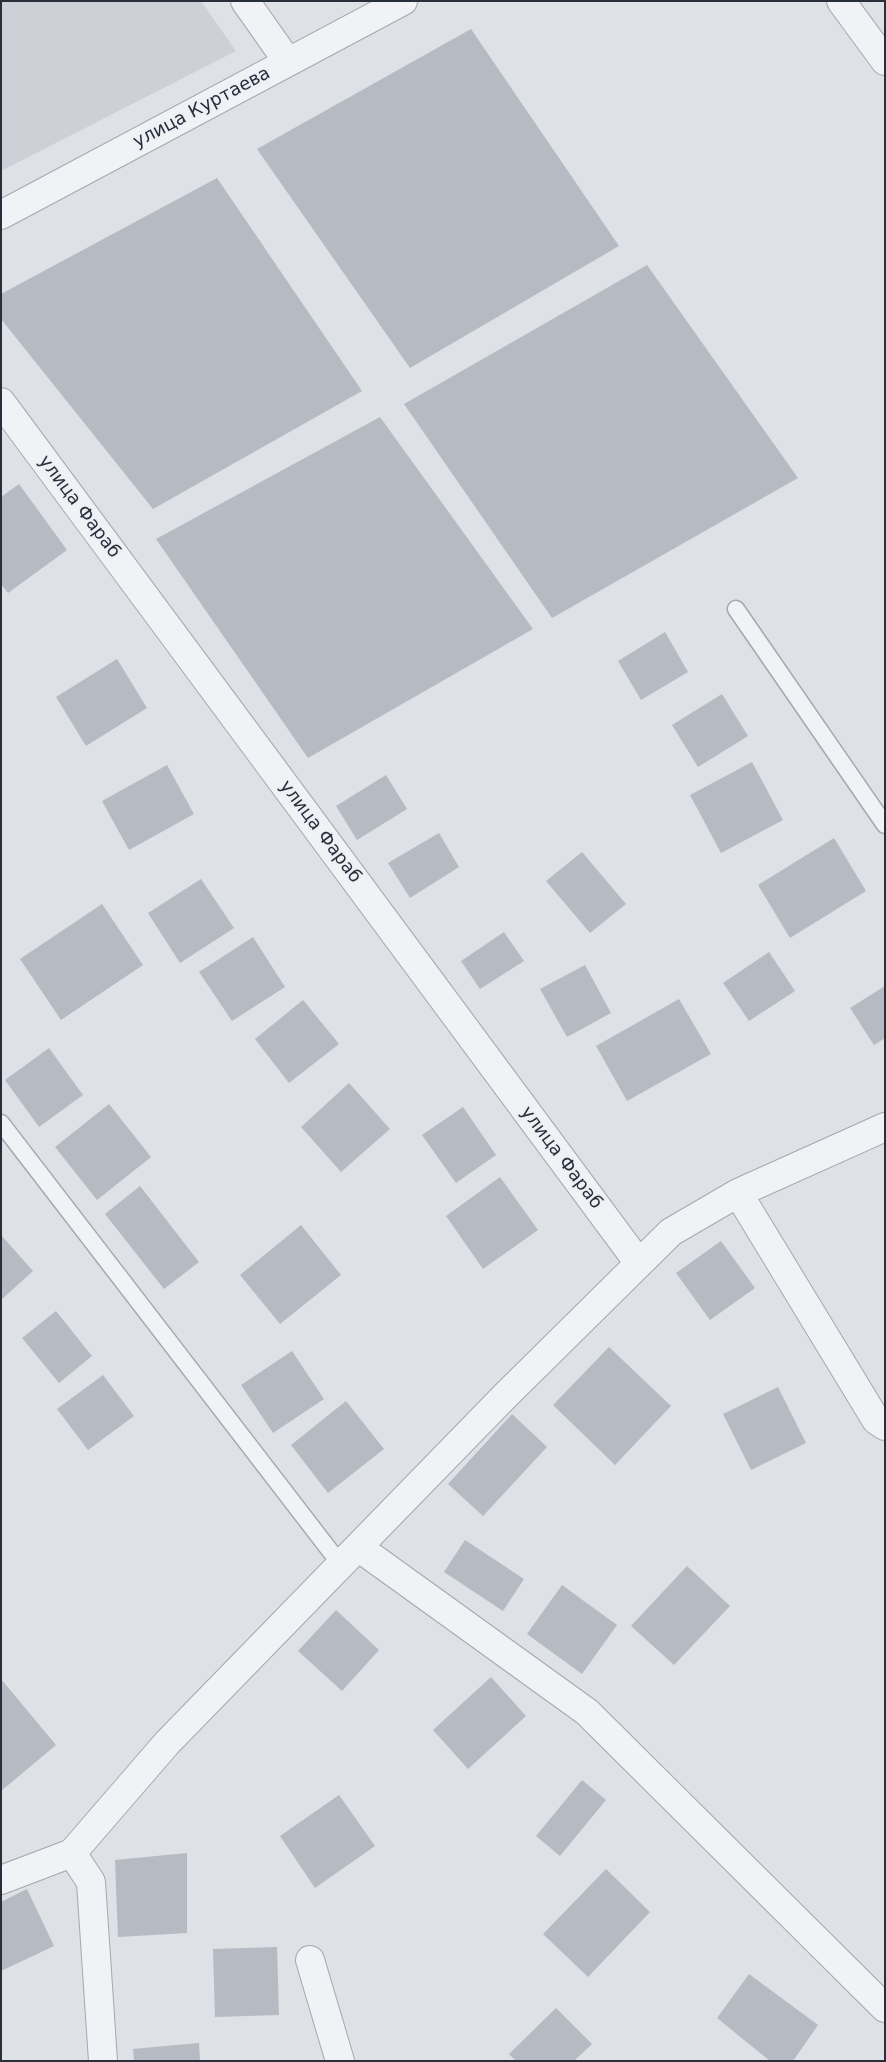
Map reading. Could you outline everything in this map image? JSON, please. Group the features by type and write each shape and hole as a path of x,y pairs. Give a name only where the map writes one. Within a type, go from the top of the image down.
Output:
{"street":[{"path":"245,1 288,62"},
{"name":"улица Куртаева","path":"1,215 403,1"},
{"path":"841,1 885,62"},
{"name":"улица Фараб","path":"1,402 638,1262"},
{"path":"1,1880 72,1853 167,1743 505,1396 670,1232 738,1192 885,1127"},
{"path":"738,1192 876,1420 885,1426"},
{"path":"350,1556 587,1712 885,2008"},
{"path":"72,1853 91,1882 103,2061"},
{"path":"310,1960 340,2061"}],"lane":[{"path":"736,609 885,825"},
{"path":"1,1123 350,1556"}],"shaded area":[{"path":"1,1 201,1 236,51 1,171"}],"building":[{"path":"471,29 619,246 410,368 257,149"},
{"path":"217,178 362,391 153,509 1,319 1,294"},
{"path":"647,265 798,478 552,618 404,404"},
{"path":"380,417 533,629 308,758 156,539"},
{"path":"19,484 67,550 8,593 1,584 1,497"},
{"path":"665,632 688,672 641,700 618,661"},
{"path":"117,659 147,708 86,746 56,697"},
{"path":"722,694 748,736 698,767 672,725"},
{"path":"752,762 783,820 721,853 690,795"},
{"path":"167,765 194,814 129,850 102,801"},
{"path":"386,775 407,809 357,840 336,806"},
{"path":"439,833 459,867 410,898 388,863"},
{"path":"834,838 866,891 790,938 758,885"},
{"path":"582,852 626,904 590,933 546,881"},
{"path":"201,879 234,928 180,963 148,913"},
{"path":"102,904 143,965 61,1020 20,959"},
{"path":"504,932 524,961 480,989 461,961"},
{"path":"253,937 285,987 232,1021 199,972"},
{"path":"769,952 795,991 749,1021 723,983"},
{"path":"585,965 611,1013 567,1037 540,989"},
{"path":"885,986 885,1038 874,1045 850,1008"},
{"path":"679,999 711,1054 627,1101 596,1046"},
{"path":"303,1000 339,1044 289,1083 255,1039"},
{"path":"49,1048 83,1095 39,1127 5,1080"},
{"path":"349,1083 390,1129 341,1172 301,1127"},
{"path":"109,1104 151,1157 97,1200 55,1147"},
{"path":"463,1107 496,1155 456,1183 422,1135"},
{"path":"500,1177 538,1230 483,1269 446,1216"},
{"path":"140,1186 199,1262 164,1289 105,1214"},
{"path":"301,1225 341,1275 280,1324 240,1275"},
{"path":"1,1235 33,1271 1,1300"},
{"path":"721,1241 755,1288 710,1320 676,1273"},
{"path":"56,1311 92,1356 59,1383 22,1338"},
{"path":"609,1347 671,1406 615,1465 553,1405"},
{"path":"292,1351 324,1399 273,1433 241,1385"},
{"path":"103,1375 134,1416 88,1450 57,1409"},
{"path":"778,1387 806,1443 751,1470 723,1414"},
{"path":"346,1401 384,1449 328,1493 291,1445"},
{"path":"512,1414 547,1447 483,1516 448,1484"},
{"path":"465,1540 524,1579 503,1611 444,1572"},
{"path":"687,1566 730,1606 674,1665 631,1626"},
{"path":"562,1585 617,1625 582,1674 527,1634"},
{"path":"336,1610 379,1650 342,1691 298,1651"},
{"path":"491,1677 526,1716 468,1769 433,1730"},
{"path":"1,1679 56,1745 1,1791"},
{"path":"582,1780 606,1800 560,1856 536,1836"},
{"path":"339,1795 375,1846 315,1888 280,1836"},
{"path":"187,1853 187,1933 118,1937 115,1860"},
{"path":"606,1869 650,1912 588,1977 543,1934"},
{"path":"27,1889 54,1946 1,1971 1,1902"},
{"path":"277,1947 279,2015 215,2017 213,1949"},
{"path":"749,1974 818,2025 793,2061 770,2061 717,2018"},
{"path":"556,2008 592,2044 574,2061 516,2061 509,2054"},
{"path":"199,2043 200,2061 134,2061 133,2049"}]}
